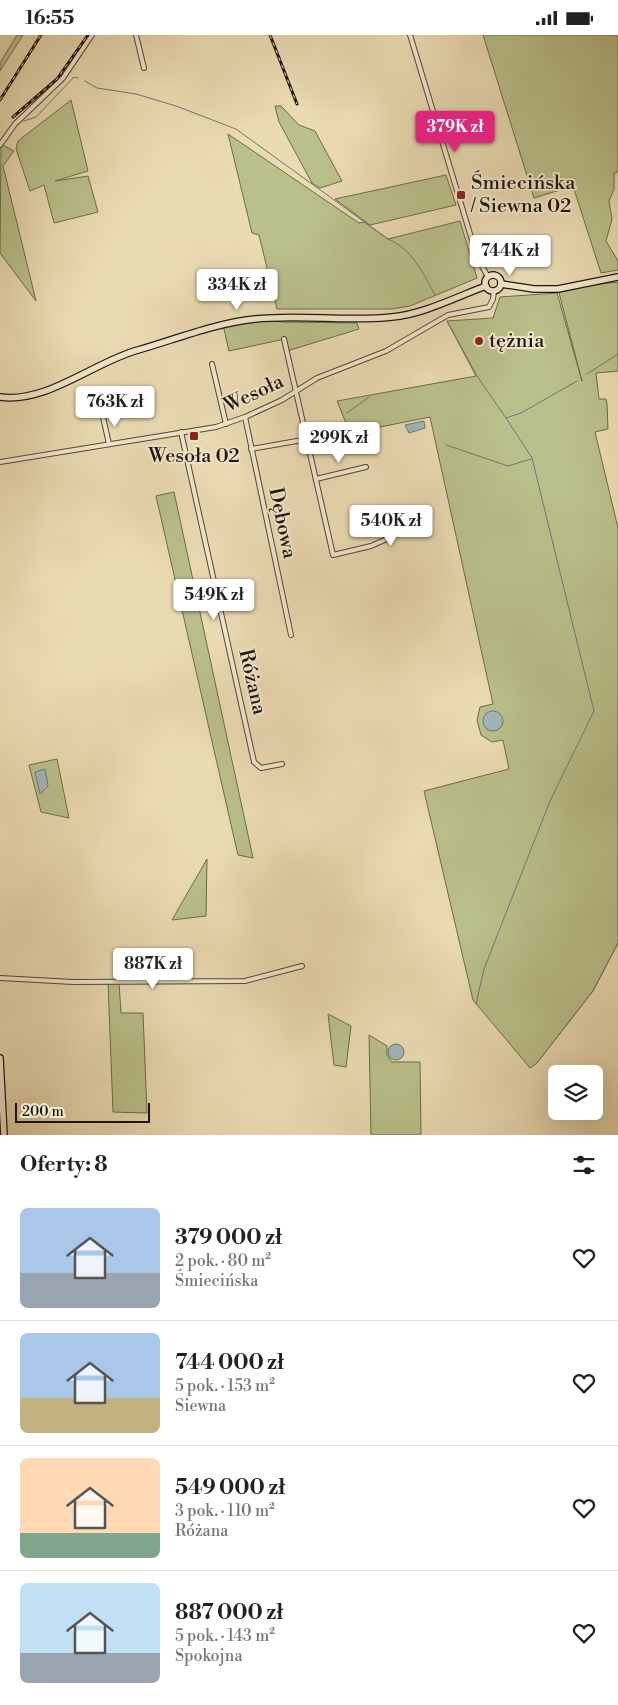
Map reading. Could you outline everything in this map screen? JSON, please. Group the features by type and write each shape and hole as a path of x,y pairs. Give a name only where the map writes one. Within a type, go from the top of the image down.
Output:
{"main road":[{"path":"486,286 488,277 497,276 501,284"},
{"path":"501,284 534,289 558,289 618,277"},
{"path":"486,286 489,290 494,291 500,288 501,284"},
{"path":"0,397 17,398 36,394 114,357 234,322 279,317 393,317 412,313 486,286"},
{"path":"0,1058 4,1135"}],"street":[{"path":"0,145 15,124 63,78 92,35"},
{"path":"136,35 144,68"},
{"path":"410,35 477,257 488,277"},
{"name":"Wesoła","path":"0,462 226,424 245,417 317,378 386,351 448,315 489,307 494,299 494,291"},
{"path":"284,339 334,555 370,546 405,531"},
{"path":"212,364 226,424"},
{"path":"102,417 109,444"},
{"name":"Dębowa","path":"245,417 292,635"},
{"name":"Różana","path":"181,432 254,762 260,768 282,764"},
{"path":"251,449 308,439"},
{"path":"316,479 366,467"},
{"path":"0,978 73,982 245,981 302,966"}],"green space":[{"path":"17,35 23,35 0,71 0,63"},
{"path":"483,35 618,35 618,172 614,173 614,189 609,201 612,219 606,241 618,261 618,270 601,273 573,186 534,198"},
{"path":"71,100 88,171 55,181 88,176 98,212 54,223 44,185 30,191 16,149 18,141"},
{"path":"275,106 281,106 299,125 315,131 342,181 320,188 312,183 279,122"},
{"path":"228,134 359,223 364,222 388,239 460,221 477,278 410,306 392,309 277,309 259,235 252,233"},
{"path":"1,144 14,151 3,166 36,301 0,253"},
{"path":"446,175 456,205 370,225 335,199"},
{"path":"618,282 618,371 596,373 599,399 606,399 607,403 608,429 595,432 618,528 618,943 593,991 537,1063 530,1068 473,1000 424,791 509,769 503,740 492,742 481,735 477,720 480,707 493,704 430,417 350,433 337,401 476,376 447,321 493,318 500,297 557,293 582,381 558,289"},
{"path":"256,319 282,322 357,323 359,329 287,351 285,339 229,351 223,325"},
{"path":"174,492 253,858 238,855 156,496"},
{"path":"57,759 69,818 41,812 29,765"},
{"path":"207,859 206,916 172,920"},
{"path":"108,982 119,982 121,1013 143,1013 147,1113 113,1112"},
{"path":"328,1014 351,1026 346,1067 334,1065"},
{"path":"369,1035 387,1046 387,1055 392,1062 420,1062 421,1135 371,1135"}],"water":[{"path":"424,421 425,428 409,433 405,425"},
{"path":"493,711 500,714 503,721 500,728 493,731 486,728 483,721 486,714"},
{"path":"45,769 48,786 40,794 35,772"},
{"path":"396,1044 402,1046 404,1052 402,1058 396,1060 390,1058 388,1052 390,1046"}],"waterway":[{"path":"24,121 36,117 74,77 78,78"},
{"path":"85,81 97,88 136,94 176,106 236,129 404,249 416,263 435,295"},
{"path":"447,321 477,376 506,418 521,413 577,381"},
{"path":"587,374 618,354"},
{"path":"347,413 369,397"},
{"path":"476,1004 484,969 550,801 594,711 532,458 506,418"},
{"path":"446,445 508,466 531,459"},
{"path":"537,1063 593,991 618,943"}],"railway":[{"path":"0,100 41,35"},
{"path":"13,117 57,79 88,35"},
{"path":"270,35 297,104"}],"place":[{"name":"Śmiecińska / Siewna 02","path":"461,195"},
{"name":"tężnia","path":"479,341"},
{"name":"Wesoła 02","path":"194,436"}]}
